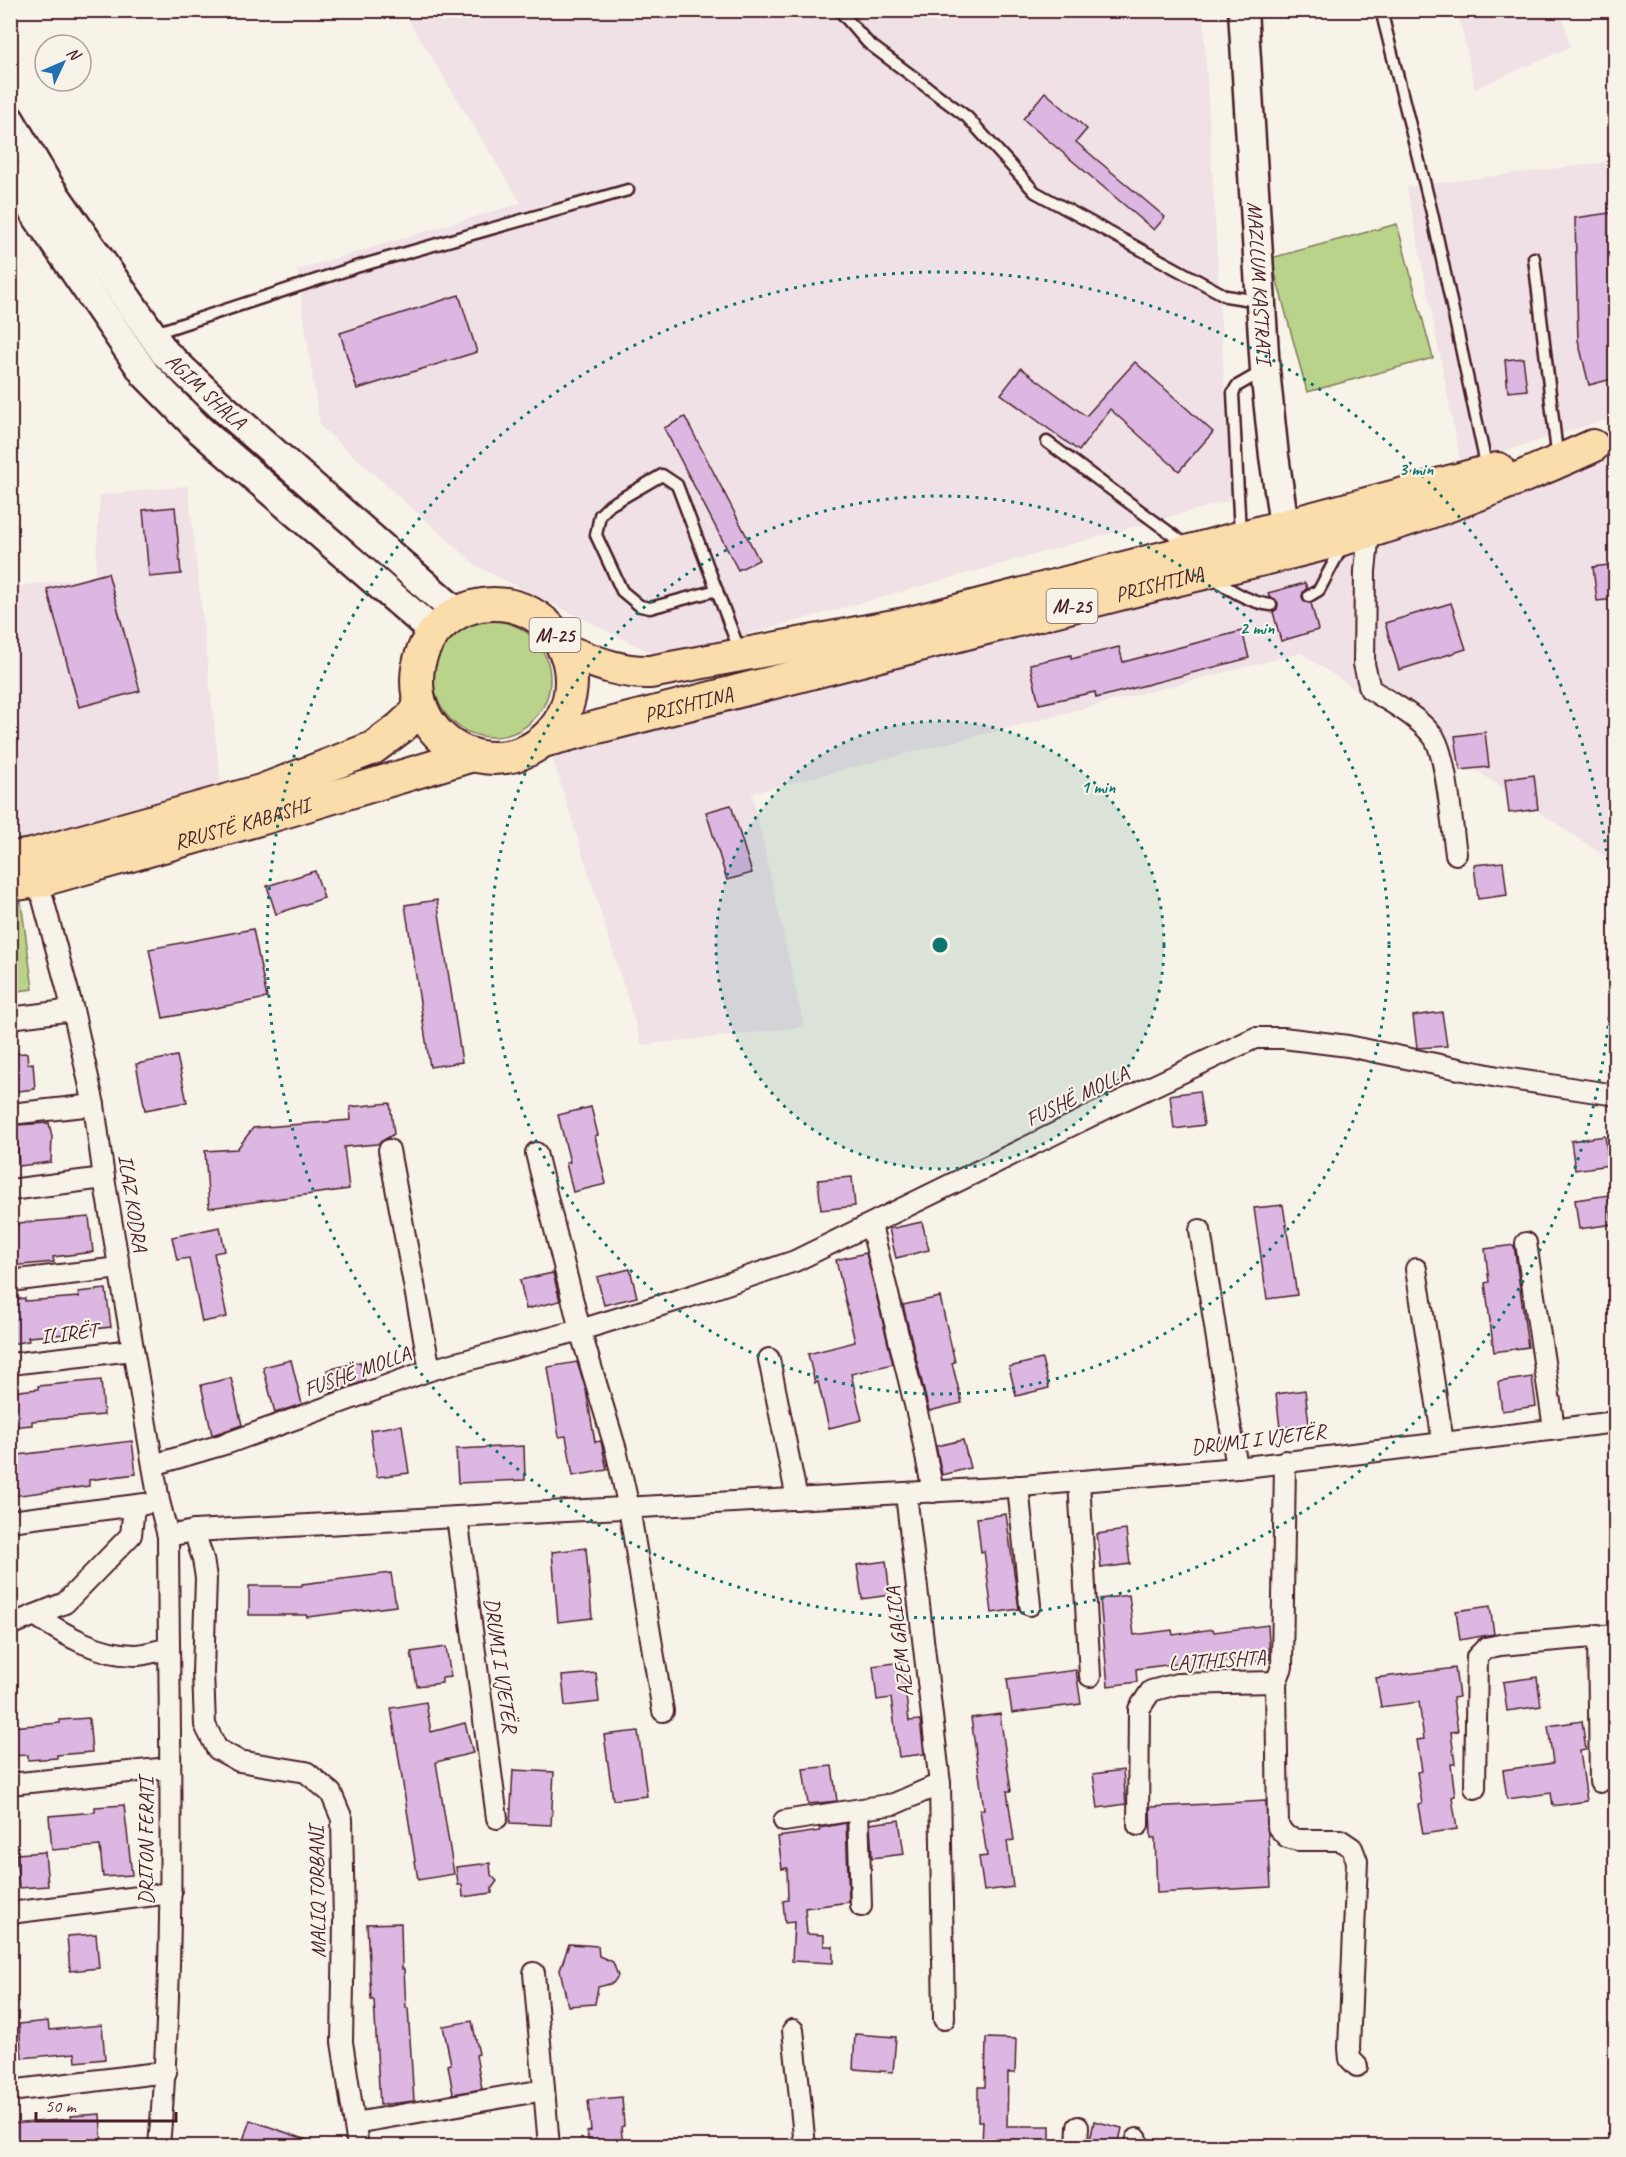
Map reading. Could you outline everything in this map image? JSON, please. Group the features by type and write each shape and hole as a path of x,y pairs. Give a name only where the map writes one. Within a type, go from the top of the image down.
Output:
{"main road":[{"name":"MAZLLUM KASTRATI","path":"1243,10 1265,370 1274,456 1289,538"},
{"name":"AGIM SHALA","path":"10,120 48,185 165,353 445,623"},
{"name":"AGIM SHALA","path":"10,174 146,374 215,443 445,623"},
{"name":"PRISHTINA","path":"564,650 610,668 650,672 910,623 1199,561 1289,538 1488,471 1604,443"},
{"name":"PRISHTINA","path":"543,741 560,722 569,699 571,674 564,650 555,634 527,611 492,604 474,606 445,623 424,648 418,667 417,686 420,705 432,727 450,745 473,755 506,757 522,753 543,741 917,647 1199,561 1240,537 1289,538 1358,535 1512,483 1604,443"},
{"name":"RRUSTË KABASHI","path":"10,858 32,855 261,791 373,748 400,728 414,715 420,705"},
{"name":"RRUSTË KABASHI","path":"24,883 270,816 473,755"}],"street":[{"path":"1358,535 1365,571 1364,664 1370,689 1410,715 1434,738 1445,772 1456,854"},
{"name":"ILAZ KODRA","path":"24,883 73,1010 94,1105 133,1350 159,1501 168,1536"},
{"path":"10,1018 73,1010"},
{"name":"FUSHË MOLLA","path":"153,1466 228,1443 430,1370 580,1330 795,1261 1255,1038 1283,1038 1348,1046 1498,1077 1616,1095"},
{"path":"10,1114 94,1105"},
{"path":"389,1150 430,1370"},
{"path":"536,1153 580,1330 616,1450 629,1508 663,1711"},
{"path":"10,1190 104,1178"},
{"path":"871,1225 920,1425 933,1492"},
{"path":"1200,1230 1237,1468"},
{"path":"1526,1243 1554,1428"},
{"path":"10,1281 119,1268"},
{"path":"1416,1269 1443,1442"},
{"name":"ILIRËT","path":"10,1364 133,1350"},
{"path":"769,1359 797,1499"},
{"name":"DRUMI I VJETËR","path":"168,1536 194,1531 906,1494 1018,1486 1237,1468 1616,1422"},
{"name":"LAJTHISHTA","path":"1138,1825 1139,1709 1151,1691 1177,1684 1276,1682 1282,1667 1285,1461"},
{"path":"1079,1481 1090,1676"},
{"path":"1018,1486 1030,1605"},
{"name":"AZEM GALICA","path":"906,1494 940,1784 944,2019"},
{"path":"10,1521 134,1507 159,1501"},
{"path":"10,1625 64,1603 131,1535 134,1507"},
{"name":"DRUMI I VJETËR","path":"457,1517 497,1818"},
{"name":"MALIQ TORBANI","path":"194,1531 206,1578 203,1672 205,1725 217,1749 239,1761 306,1772 332,1792 342,1819 344,1923 342,2042 358,2146"},
{"name":"DRITON FERATI","path":"159,2146 166,2072 171,1893 168,1536"},
{"path":"35,1615 57,1630 96,1648 135,1655 168,1648"},
{"path":"1475,1788 1477,1657 1486,1648 1500,1645 1607,1635 1600,1782"},
{"path":"1276,1682 1278,1827 1287,1837 1298,1840 1340,1840 1352,1848 1357,1861 1348,2048 1350,2059 1357,2066"},
{"path":"10,1784 169,1767"},
{"path":"784,1821 894,1804 940,1784"},
{"path":"858,1810 861,1906"},
{"path":"10,1913 171,1893"},
{"path":"534,1972 549,2146"},
{"path":"793,2030 805,2146"},
{"path":"10,2091 166,2072"},
{"path":"354,2123 544,2090"},
{"path":"1077,2146 1078,2127"}],"lane":[{"path":"839,10 868,44 967,117 1035,192 1226,296 1261,301"},
{"path":"1381,10 1432,213 1488,471"},
{"path":"152,334 356,267 628,190"},
{"path":"1534,258 1557,453"},
{"path":"1240,537 1233,393 1237,386 1265,370"},
{"path":"1047,442 1240,594 1261,604 1271,605"},
{"path":"717,590 650,608 640,606 622,591 596,535 600,515 610,505 662,475 677,485 742,655"},
{"path":"1309,596 1319,590 1336,561 1358,535"}],"shaded area":[{"path":"403,11 1203,11 1231,500 662,658 478,567 320,426 297,270 521,203"},
{"path":"1458,11 1561,11 1570,47 1475,89"},
{"path":"1615,161 1615,417 1461,464 1407,187"},
{"path":"1615,458 1615,863 1301,653 752,793 804,1027 642,1045 553,759"},
{"path":"188,486 221,787 11,852 10,587 95,577 100,495"}],"green space":[{"path":"1397,224 1433,358 1307,392 1271,258"},
{"path":"492,621 514,626 533,638 545,657 550,679 545,701 533,720 514,732 492,737 470,732 451,720 439,701 434,679 439,657 451,638 470,626"},
{"path":"21,902 33,989 11,992 11,904"}],"building":[{"path":"1045,92 1087,129 1076,142 1165,217 1154,230 1023,119"},
{"path":"1616,212 1616,378 1589,385 1578,340 1575,218"},
{"path":"459,295 477,352 357,389 340,333"},
{"path":"1523,358 1527,390 1508,392 1505,360"},
{"path":"1135,362 1213,432 1179,471 1110,409 1079,451 1001,394 1021,368 1086,416"},
{"path":"685,417 759,560 738,570 664,428"},
{"path":"175,507 181,574 149,577 143,510"},
{"path":"1616,564 1616,599 1597,601 1593,567"},
{"path":"108,573 140,691 79,707 47,589"},
{"path":"1305,583 1307,588 1302,597 1305,602 1311,603 1318,630 1281,641 1273,612 1277,609 1278,603 1269,597 1268,593"},
{"path":"1451,603 1466,649 1399,670 1385,623"},
{"path":"1242,631 1249,658 1096,698 1095,692 1039,704 1030,664 1071,655 1071,659 1119,647 1123,662"},
{"path":"1485,732 1489,767 1460,770 1455,736"},
{"path":"1534,775 1538,809 1509,813 1505,779"},
{"path":"731,805 752,873 727,880 706,812"},
{"path":"1503,862 1507,895 1478,899 1474,865"},
{"path":"315,871 324,898 276,914 267,886"},
{"path":"437,900 462,1062 430,1067 405,905"},
{"path":"253,929 267,998 163,1018 149,949"},
{"path":"1442,1012 1447,1046 1417,1048 1413,1016"},
{"path":"27,1053 28,1064 33,1063 35,1089 10,1092 10,1054"},
{"path":"177,1056 187,1102 145,1110 136,1064"},
{"path":"1199,1091 1204,1125 1174,1129 1170,1095"},
{"path":"390,1103 394,1134 377,1144 344,1147 349,1189 209,1208 205,1151 237,1149 253,1128 351,1120 350,1107"},
{"path":"591,1107 606,1184 573,1192 566,1163 570,1162 558,1115"},
{"path":"49,1123 52,1137 51,1162 19,1166 16,1125"},
{"path":"1605,1136 1609,1165 1575,1170 1571,1141"},
{"path":"852,1177 855,1206 821,1210 818,1180"},
{"path":"1609,1195 1613,1224 1579,1229 1575,1200"},
{"path":"1283,1205 1297,1295 1267,1299 1254,1208"},
{"path":"89,1217 93,1252 53,1257 54,1262 10,1266 10,1226 18,1225 18,1223"},
{"path":"922,1222 929,1250 896,1258 889,1229"},
{"path":"220,1227 225,1251 214,1253 227,1317 202,1322 189,1258 177,1260 172,1237"},
{"path":"1514,1245 1528,1347 1494,1352 1485,1283 1489,1282 1485,1249"},
{"path":"866,1253 893,1364 851,1374 862,1420 829,1428 818,1382 815,1383 808,1354 855,1342 836,1260"},
{"path":"630,1269 637,1297 604,1305 597,1277"},
{"path":"553,1273 560,1301 526,1309 520,1280"},
{"path":"106,1289 111,1327 68,1332 68,1334 28,1337 29,1341 10,1344 10,1300 79,1297 78,1292"},
{"path":"940,1297 962,1403 929,1411 903,1305"},
{"path":"1042,1359 1049,1388 1016,1396 1009,1367"},
{"path":"291,1360 302,1404 275,1413 263,1367"},
{"path":"360,1362 365,1381 332,1393 327,1370"},
{"path":"577,1362 586,1390 595,1442 601,1441 607,1470 573,1476 566,1436 559,1437 548,1367"},
{"path":"1532,1377 1536,1406 1502,1411 1498,1382"},
{"path":"231,1378 242,1425 212,1435 201,1385"},
{"path":"101,1380 104,1415 32,1421 32,1425 10,1427 10,1392 38,1389 38,1386"},
{"path":"1305,1390 1309,1424 1280,1428 1276,1394"},
{"path":"402,1425 409,1473 377,1477 370,1430"},
{"path":"963,1440 970,1468 942,1475 936,1446"},
{"path":"132,1441 136,1474 89,1480 89,1486 13,1496 10,1456"},
{"path":"524,1446 525,1480 458,1483 456,1449"},
{"path":"1006,1514 1019,1609 992,1613 977,1518"},
{"path":"1126,1530 1130,1564 1101,1568 1097,1534"},
{"path":"586,1548 592,1618 558,1622 552,1552"},
{"path":"886,1561 890,1595 862,1599 857,1565"},
{"path":"391,1573 396,1606 307,1617 306,1615 249,1615 249,1586 302,1586 302,1584"},
{"path":"1129,1595 1134,1635 1172,1630 1173,1635 1213,1629 1214,1632 1268,1625 1270,1659 1189,1667 1188,1662 1136,1669 1137,1682 1108,1686 1100,1599"},
{"path":"1490,1606 1494,1634 1460,1640 1456,1611"},
{"path":"446,1647 451,1677 442,1678 442,1683 417,1686 411,1652"},
{"path":"902,1662 909,1721 920,1720 924,1754 899,1757 891,1698 877,1700 873,1666"},
{"path":"1455,1668 1459,1697 1453,1698 1458,1731 1451,1732 1455,1764 1451,1764 1455,1796 1452,1797 1457,1829 1423,1834 1418,1805 1422,1804 1417,1772 1422,1771 1417,1740 1424,1739 1419,1702 1381,1707 1376,1678"},
{"path":"1076,1670 1081,1704 1012,1713 1007,1679"},
{"path":"596,1673 599,1702 565,1706 562,1676"},
{"path":"1537,1677 1541,1706 1507,1711 1503,1682"},
{"path":"426,1702 431,1732 465,1723 473,1753 436,1762 454,1874 418,1880 391,1708"},
{"path":"1000,1714 1011,1791 1007,1791 1014,1840 1007,1841 1013,1887 984,1891 979,1857 987,1856 980,1810 984,1809 971,1718"},
{"path":"89,1718 92,1752 28,1760 28,1755 10,1756 10,1727"},
{"path":"1582,1721 1586,1750 1580,1751 1587,1801 1553,1806 1551,1793 1507,1799 1503,1770 1553,1763 1548,1726"},
{"path":"638,1731 647,1796 613,1800 604,1735"},
{"path":"832,1766 837,1801 808,1804 803,1769"},
{"path":"513,1770 554,1772 551,1825 510,1823"},
{"path":"1123,1770 1126,1804 1098,1808 1093,1774"},
{"path":"1266,1801 1271,1887 1157,1893 1155,1838 1151,1838 1150,1807"},
{"path":"124,1805 132,1875 103,1877 100,1846 52,1850 49,1816 95,1812 95,1807"},
{"path":"899,1820 904,1854 872,1858 870,1824"},
{"path":"846,1823 849,1902 805,1908 807,1934 824,1935 824,1946 833,1946 833,1963 792,1961 794,1922 785,1923 783,1901 788,1900 787,1868 782,1869 778,1837 820,1831 819,1828"},
{"path":"45,1852 48,1886 19,1888 16,1854"},
{"path":"490,1863 491,1875 497,1881 492,1888 492,1893 463,1897 462,1885 458,1885 456,1867"},
{"path":"401,1923 402,1969 404,1969 406,2008 408,2008 414,2101 380,2105 367,1924"},
{"path":"96,1934 99,1968 70,1971 67,1936"},
{"path":"569,1944 598,1946 599,1956 613,1962 618,1976 613,1983 598,1987 595,2004 568,2006 560,1970"},
{"path":"48,2021 49,2030 102,2025 105,2059 76,2062 75,2053 22,2058 19,2024"},
{"path":"472,2021 479,2054 476,2055 482,2089 453,2094 448,2065 451,2064 443,2026"},
{"path":"855,2034 896,2037 893,2072 853,2069"},
{"path":"986,2038 1016,2039 1015,2073 1008,2073 1007,2126 1050,2126 1050,2146 982,2146 983,2121 978,2121 978,2087 985,2087"},
{"path":"622,2097 623,2146 589,2146 587,2132 591,2131 588,2100"},
{"path":"100,2114 102,2146 10,2146 10,2124"},
{"path":"250,2120 319,2144 318,2146 241,2146"},
{"path":"1094,2121 1122,2128 1118,2146 1089,2146"}]}
